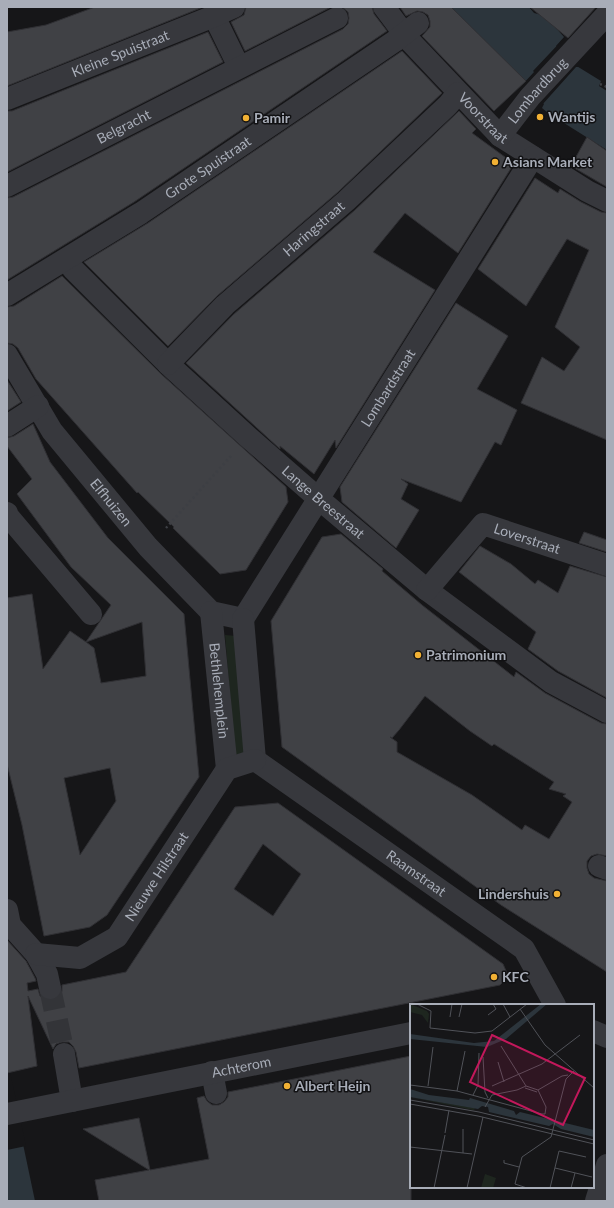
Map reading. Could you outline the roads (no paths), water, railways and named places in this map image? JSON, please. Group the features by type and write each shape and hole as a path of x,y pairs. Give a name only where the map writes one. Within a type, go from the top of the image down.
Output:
{"street":[{"name":"Voorstraat","path":"384,7 411,28 458,93 500,136 588,191 607,201"},
{"path":"224,12 239,67"},
{"name":"Kleine Spuistraat","path":"7,99 224,12"},
{"name":"Lombardbrug","path":"500,136 530,97 607,14"},
{"name":"Belgracht","path":"7,186 337,18"},
{"name":"Grote Spuistraat","path":"7,295 67,260 142,213 395,41 411,28"},
{"name":"Haringstraat","path":"168,364 224,305 346,201 448,105 458,93"},
{"name":"Lombardstraat","path":"243,619 533,157"},
{"name":"Lange Breestraat","path":"67,260 73,270 168,364 319,499 427,590 551,682 607,712"},
{"name":"Elfhuizen","path":"7,355 52,431 148,548 211,612"},
{"path":"7,426 38,406"},
{"path":"7,513 91,614"},
{"name":"Loverstraat","path":"427,590 483,524 607,565"},
{"path":"211,612 243,619"},
{"name":"Bethlehemplein","path":"211,612 227,769"},
{"name":"Bethlehemplein","path":"243,619 255,760"},
{"path":"227,769 255,760"},
{"name":"Raamstraat","path":"255,760 524,949 554,1004"},
{"name":"Nieuwe Hilstraat","path":"36,954 80,958 118,937 227,769"},
{"path":"7,910 10,925 36,954 47,974 50,988"},
{"path":"594,1031 607,1037"},
{"name":"Achterom","path":"14,1112 72,1100 214,1083 410,1033"},
{"path":"64,1054 72,1100"},
{"path":"596,1201 607,1165"}],"tunnel":[{"path":"50,988 64,1054"}],"place":[{"name":"Wantijs","path":"540,117"},
{"name":"Pamir","path":"246,118"},
{"name":"Asians Market","path":"495,162"},
{"name":"Patrimonium","path":"418,655"},
{"name":"Lindershuis","path":"557,894"},
{"name":"KFC","path":"494,977"},
{"name":"Albert Heijn","path":"287,1086"}]}
